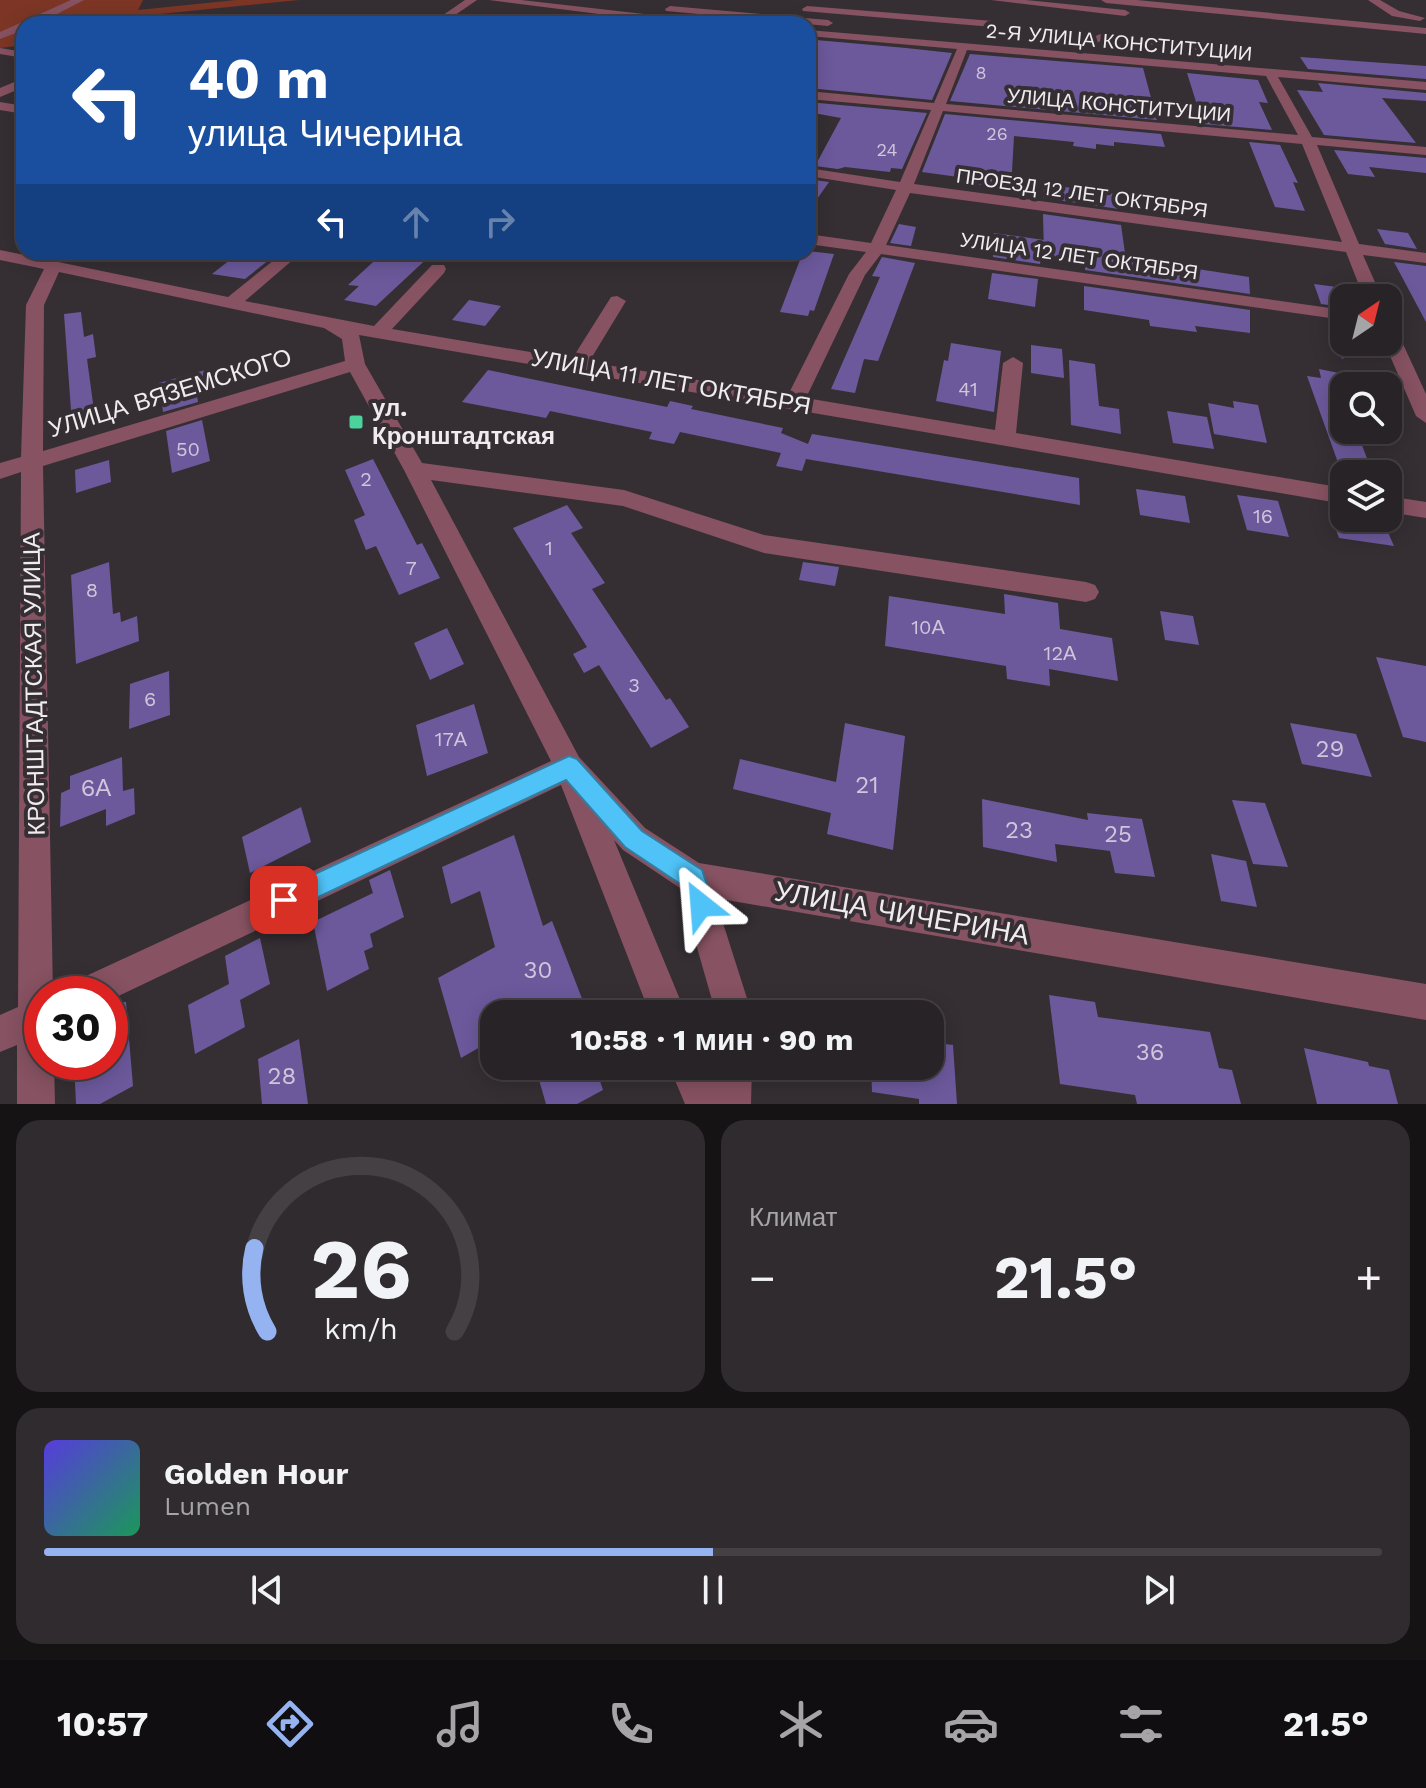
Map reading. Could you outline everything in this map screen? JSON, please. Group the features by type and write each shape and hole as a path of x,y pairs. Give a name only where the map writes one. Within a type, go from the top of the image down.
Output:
{"street":[{"path":"46,16 79,0"},
{"path":"447,16 472,0"},
{"path":"494,0 638,16"},
{"path":"689,0 993,24"},
{"path":"845,0 994,12 996,37"},
{"path":"996,0 1067,4 1237,25"},
{"path":"1106,0 1426,31"},
{"path":"1373,0 1396,14 1426,19"},
{"path":"1067,4 1067,19 1125,25"},
{"path":"649,16 674,5 785,16"},
{"path":"816,19 1009,37"},
{"path":"1153,29 1236,40"},
{"name":"2-Я УЛИЦА КОНСТИТУЦИИ","path":"816,34 1426,86"},
{"path":"1050,40 1065,35 1090,43 1103,36 1251,54"},
{"path":"794,403 857,274 876,250 963,47"},
{"path":"1270,73 1308,141 1367,284"},
{"name":"УЛИЦА КОНСТИТУЦИИ","path":"816,96 1426,151"},
{"name":"ПРОЕЗД 12 ЛЕТ ОКТЯБРЯ","path":"816,173 1351,250"},
{"name":"УЛИЦА 12 ЛЕТ ОКТЯБРЯ","path":"816,240 1330,313"},
{"path":"1351,250 1426,258"},
{"name":"УЛИЦА 11 ЛЕТ ОКТЯБРЯ","path":"22,260 329,324 1330,494"},
{"path":"53,267 64,260"},
{"path":"232,303 284,260"},
{"name":"КРОНШТАДТСКАЯ УЛИЦА","path":"39,976 32,461 35,305 53,267"},
{"path":"380,331 438,269"},
{"path":"577,366 617,301"},
{"path":"329,324 351,336 355,364 415,470 569,767 662,1000"},
{"path":"1399,356 1426,416"},
{"path":"1005,438 1013,363"},
{"name":"УЛИЦА ВЯЗЕМСКОГО","path":"0,471 355,364"},
{"path":"415,470 624,498 764,544 1086,592"},
{"path":"1402,506 1426,510"},
{"path":"123,976 569,767"},
{"name":"УЛИЦА ЧИЧЕРИНА","path":"569,767 634,839 693,878 1426,1002"},
{"path":"693,878 730,1000"},
{"path":"0,1034 24,1023"},
{"name":"КРОНШТАДТСКАЯ УЛИЦА","path":"36,1104 37,1080"},
{"path":"694,1080 704,1104"},
{"path":"732,1104 733,1080"}],"shaded area":[{"path":"0,0 143,0 138,10 236,0 299,0 146,16 16,16 16,46 0,48"}],"building":[{"path":"816,40 952,53 932,100 816,89"},
{"path":"970,54 1143,68 1157,120 950,101"},
{"path":"1300,57 1426,66 1426,79 1308,69"},
{"path":"1187,73 1258,80 1268,103 1259,102 1272,130 1203,124"},
{"path":"1318,83 1426,93 1426,101 1382,98 1416,143 1324,135 1297,90 1323,92"},
{"path":"816,103 927,113 902,169 891,168 890,172 816,166 841,118 816,113"},
{"path":"945,114 1161,134 1165,147 1114,142 1114,146 1096,144 1096,149 1073,146 1074,142 1014,136 1011,189 996,187 971,183 973,179 922,172"},
{"path":"1249,142 1280,145 1298,183 1293,182 1305,211 1275,207"},
{"path":"1334,150 1426,158 1426,173 1369,167 1375,177 1348,174"},
{"path":"816,180 829,182 816,201"},
{"path":"1043,184 1117,194 1119,209 1043,198"},
{"path":"1043,214 1121,225 1125,253 1139,255 1140,260 1249,277 1250,294 1085,270 1085,260 1044,255"},
{"path":"899,224 916,227 911,246 890,243"},
{"path":"1377,229 1408,233 1417,249 1385,244"},
{"path":"994,233 1044,240 1040,264 993,257"},
{"path":"816,252 834,254 814,311 810,310 808,316 780,312 800,260 816,260"},
{"path":"882,257 915,263 878,361 864,359 855,393 831,389 880,277 872,276"},
{"path":"230,260 269,260 245,279 212,274"},
{"path":"375,260 425,260 376,306 344,300 359,286 348,285"},
{"path":"1394,262 1426,266 1426,322"},
{"path":"992,273 1038,279 1035,307 988,299"},
{"path":"1314,284 1330,286 1330,305 1321,304"},
{"path":"1084,286 1250,310 1250,333 1195,326 1197,332 1150,326 1149,320 1084,310"},
{"path":"469,300 501,306 485,326 452,320"},
{"path":"81,312 84,337 93,334 96,357 87,359 95,418 72,424 64,314"},
{"path":"951,343 1001,351 994,412 936,401 944,360 948,361"},
{"path":"1031,345 1062,349 1064,378 1031,373"},
{"path":"1069,360 1095,364 1099,406 1119,409 1121,434 1071,425"},
{"path":"209,369 215,389 197,395 198,402 163,412 159,383"},
{"path":"1319,369 1334,372 1330,372 1330,440 1307,376 1321,378"},
{"path":"488,370 667,407 670,401 693,406 691,409 783,428 781,433 808,444 812,434 1079,478 1080,505 806,459 802,471 776,466 781,453 680,432 674,444 649,439 652,432 550,411 546,418 462,402"},
{"path":"1233,401 1258,405 1267,443 1214,434 1208,403 1234,408"},
{"path":"1167,411 1207,417 1214,449 1173,443"},
{"path":"202,420 210,461 172,473 166,431"},
{"path":"1331,444 1362,444 1368,460 1337,460"},
{"path":"373,459 417,545 422,543 440,578 399,595 376,546 366,550 354,520 365,515 345,470"},
{"path":"109,460 111,482 76,493 75,470"},
{"path":"1136,489 1185,496 1190,523 1140,515"},
{"path":"1237,495 1278,501 1289,537 1247,530"},
{"path":"567,505 583,528 571,533 605,583 592,589 666,700 670,698 689,727 651,748 599,665 584,673 573,654 587,647 513,528"},
{"path":"1337,532 1388,532 1394,546 1339,538"},
{"path":"109,562 113,614 120,612 121,622 137,616 139,641 76,664 71,575"},
{"path":"803,562 839,567 835,586 799,580"},
{"path":"1004,594 1058,603 1060,629 1112,638 1118,681 1049,669 1050,686 1007,679 1006,666 885,646 889,596 1005,614"},
{"path":"1160,611 1193,616 1199,645 1165,640"},
{"path":"447,628 464,664 430,680 414,643"},
{"path":"1376,657 1426,666 1426,742 1403,737"},
{"path":"169,671 170,715 129,729 130,684"},
{"path":"474,704 488,753 427,776 416,725"},
{"path":"845,723 905,736 893,850 827,834 831,813 733,789 740,759 836,782"},
{"path":"1290,723 1356,734 1372,777 1302,764"},
{"path":"122,757 123,791 134,788 135,814 106,826 106,809 60,827 61,793 70,789 70,776"},
{"path":"982,799 1088,820 1087,813 1142,819 1155,877 1115,873 1110,851 1055,844 1057,862 983,847"},
{"path":"1232,800 1265,803 1288,867 1253,864"},
{"path":"301,807 311,842 250,873 242,837"},
{"path":"514,835 543,926 552,921 583,1000 480,1000 480,1047 461,1058 438,978 495,947 480,891 451,904 442,867"},
{"path":"1211,854 1246,861 1257,907 1221,901"},
{"path":"390,870 404,917 370,934 373,947 364,951 369,969 327,991 313,922 373,893 369,880"},
{"path":"260,938 270,984 240,1000 245,1027 195,1054 188,1005 229,984 225,956"},
{"path":"1049,995 1095,1002 1098,1017 1210,1032 1219,1068 1232,1070 1241,1104 1137,1104 1135,1095 1060,1084"},
{"path":"128,1026 133,1086 100,1104 76,1104 75,1080 128,1080"},
{"path":"299,1039 308,1104 262,1104 258,1059"},
{"path":"944,1044 953,1045 957,1104 919,1104 919,1099 872,1092 872,1080 944,1080"},
{"path":"1304,1048 1368,1062 1369,1066 1389,1070 1398,1104 1317,1104"},
{"path":"539,1080 600,1080 603,1090 577,1104 546,1104"}],"place":[{"name":"ул. Кронштадтская","path":"356,422"}],"route":[{"path":"284,900 569,767 634,839 693,878 701,905"}]}
